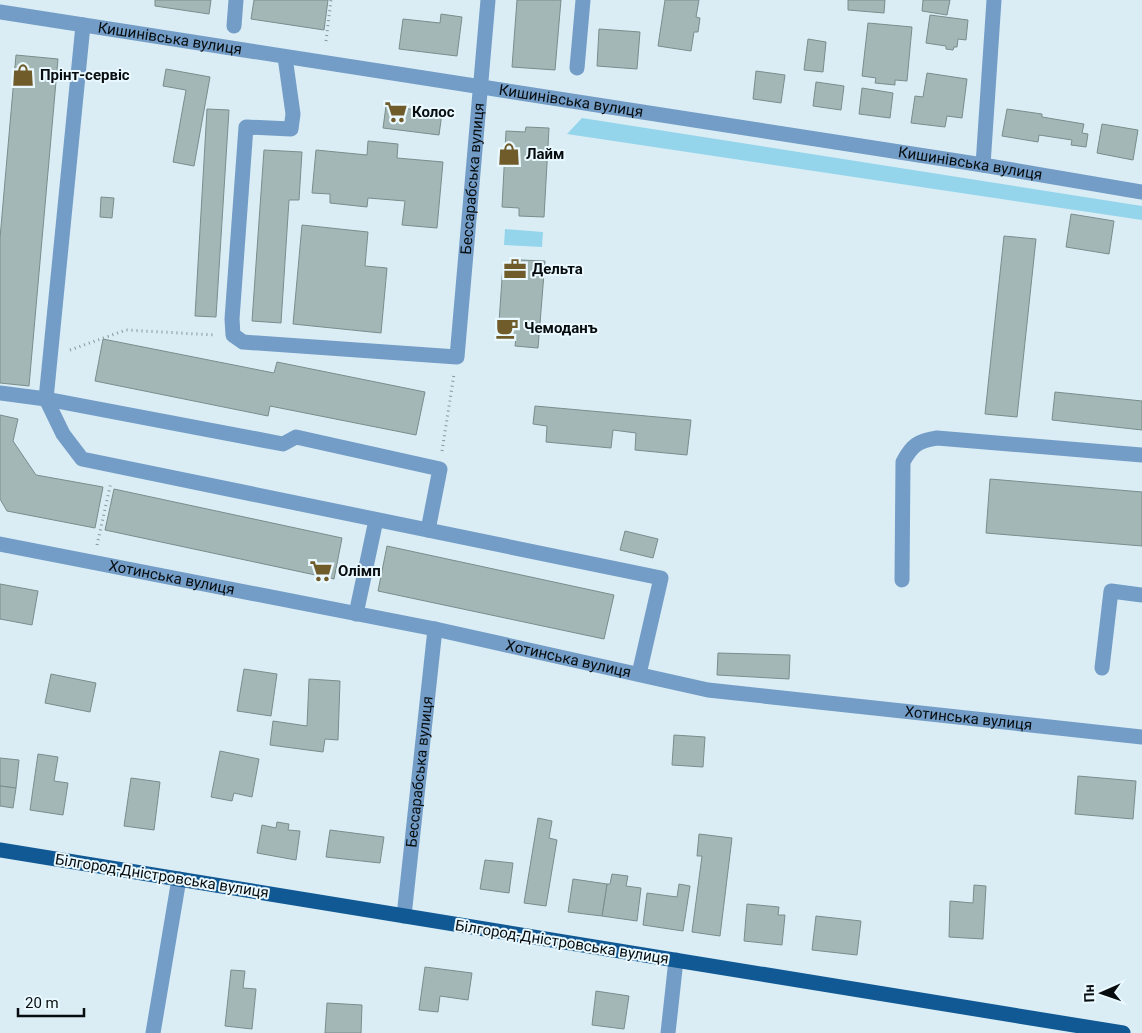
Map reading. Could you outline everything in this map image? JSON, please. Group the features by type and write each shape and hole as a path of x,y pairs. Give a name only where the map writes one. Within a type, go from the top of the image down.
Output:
{"main road":[{"name":"Білгород-Дністровська вулиця","path":"0,850 1123,1033"}],"street":[{"path":"234,21 236,0"},
{"name":"Бессарабська вулиця","path":"457,357 488,0"},
{"path":"577,68 583,0"},
{"path":"983,165 994,0"},
{"name":"Кишинівська вулиця","path":"0,12 983,165 1142,192"},
{"path":"83,25 46,399 63,434 82,459 661,578 639,674"},
{"path":"285,57 293,114 291,129 246,127 232,319 233,336 242,342 457,357"},
{"path":"0,394 46,399 283,444 296,437 440,469 428,530"},
{"path":"902,580 903,462 910,449 922,440 937,438 1142,455"},
{"path":"356,614 376,520"},
{"name":"Хотинська вулиця","path":"0,544 435,629 708,690 1142,737"},
{"path":"1102,668 1111,591 1142,595"},
{"name":"Бессарабська вулиця","path":"404,916 435,629"},
{"path":"152,1033 179,879"},
{"path":"668,1033 676,960"}],"path":[{"path":"326,41 332,0"},
{"path":"50,357 126,330 233,336"},
{"path":"440,469 457,357"},
{"path":"93,562 114,466"}],"shaded area":[{"path":"582,118 1142,206 1142,220 567,134"},
{"path":"505,229 543,232 542,247 504,245"}],"building":[{"path":"155,0 211,0 209,14 155,6"},
{"path":"254,0 328,0 324,30 251,19"},
{"path":"517,0 561,0 555,70 512,67"},
{"path":"665,0 699,0 696,17 700,18 698,32 694,32 691,51 658,46"},
{"path":"848,0 885,0 884,13 848,10"},
{"path":"923,0 950,0 947,15 922,11"},
{"path":"441,14 462,17 457,56 399,49 403,19 440,23"},
{"path":"930,15 968,20 966,40 958,39 957,47 954,47 953,50 946,49 946,46 926,43"},
{"path":"868,23 912,27 907,81 895,80 895,85 875,83 876,78 862,76"},
{"path":"599,29 640,32 637,69 597,66"},
{"path":"808,39 826,42 823,72 804,70"},
{"path":"16,55 58,59 29,386 0,383 0,238"},
{"path":"166,69 210,77 194,166 173,162 186,90 163,86"},
{"path":"756,71 785,75 781,103 753,99"},
{"path":"927,73 967,79 962,118 947,116 945,127 911,123 915,96 923,97"},
{"path":"816,82 844,86 841,110 813,106"},
{"path":"862,88 893,93 890,118 859,114"},
{"path":"386,106 442,113 439,135 383,128"},
{"path":"207,109 229,110 216,317 195,316"},
{"path":"1007,109 1042,114 1042,117 1084,124 1082,133 1088,134 1086,147 1071,145 1072,140 1039,135 1038,142 1002,136"},
{"path":"1102,124 1138,130 1133,160 1097,153"},
{"path":"526,127 549,128 544,217 519,216 519,208 502,207 506,131 525,132"},
{"path":"368,141 398,144 397,158 443,162 437,228 402,225 405,201 368,198 367,207 330,203 330,194 312,193 316,150 367,155"},
{"path":"264,150 302,152 299,200 289,200 281,323 252,321"},
{"path":"101,197 114,198 112,218 100,217"},
{"path":"1071,214 1114,221 1109,254 1066,247"},
{"path":"302,225 368,232 365,266 387,268 381,333 293,324"},
{"path":"1004,236 1036,239 1017,417 985,414"},
{"path":"521,260 545,261 538,348 515,346 516,338 498,337 503,264 520,265"},
{"path":"103,339 274,373 277,362 425,392 416,435 270,406 268,416 95,381"},
{"path":"1055,392 1142,401 1142,430 1052,420"},
{"path":"535,406 691,420 687,455 635,450 636,433 613,430 611,448 546,442 547,426 533,424"},
{"path":"0,415 18,419 13,441 36,475 103,487 95,528 7,511 0,499"},
{"path":"990,479 1142,492 1142,546 986,533"},
{"path":"114,489 342,538 334,579 105,530"},
{"path":"625,531 658,539 653,558 620,550"},
{"path":"387,546 614,595 604,639 378,591"},
{"path":"0,584 38,591 32,625 0,619"},
{"path":"718,653 790,655 789,679 717,675"},
{"path":"244,669 277,674 271,716 237,711"},
{"path":"51,674 96,683 90,712 45,703"},
{"path":"309,679 340,681 338,740 325,739 323,752 270,745 273,721 307,726"},
{"path":"674,735 705,737 703,767 672,765"},
{"path":"220,751 259,759 252,797 234,793 232,801 211,797"},
{"path":"38,754 58,757 54,781 68,783 63,815 30,810"},
{"path":"0,758 19,760 16,788 0,786"},
{"path":"1078,776 1136,781 1133,819 1075,814"},
{"path":"131,778 160,782 154,830 124,826"},
{"path":"0,786 16,788 13,808 0,806"},
{"path":"538,818 552,821 549,838 557,840 546,906 524,903"},
{"path":"277,822 289,824 288,830 300,831 296,860 257,853 262,825 276,828"},
{"path":"330,830 384,837 380,863 326,857"},
{"path":"699,834 732,838 720,936 692,932 702,856 697,856"},
{"path":"485,860 513,863 509,893 480,889"},
{"path":"612,874 628,876 626,886 641,888 637,921 602,916 607,884 610,884"},
{"path":"573,879 607,884 602,916 568,912"},
{"path":"679,884 690,886 683,931 643,925 647,893 677,897"},
{"path":"974,885 986,886 983,939 949,937 950,901 973,903"},
{"path":"747,904 779,907 778,915 785,915 782,945 744,941"},
{"path":"816,916 861,921 857,955 812,950"},
{"path":"425,967 472,973 468,1000 440,996 438,1012 419,1010"},
{"path":"231,970 245,971 243,988 256,989 252,1029 225,1026"},
{"path":"596,991 629,996 624,1029 592,1025"},
{"path":"327,1003 362,1005 361,1033 325,1033"}],"place":[{"name":"Прінт-сервіс","path":"23,75"},
{"name":"Колос","path":"396,112"},
{"name":"Лайм","path":"509,154"},
{"name":"Дельта","path":"515,269"},
{"name":"Чемоданъ","path":"507,328"},
{"name":"Олімп","path":"321,571"}]}
